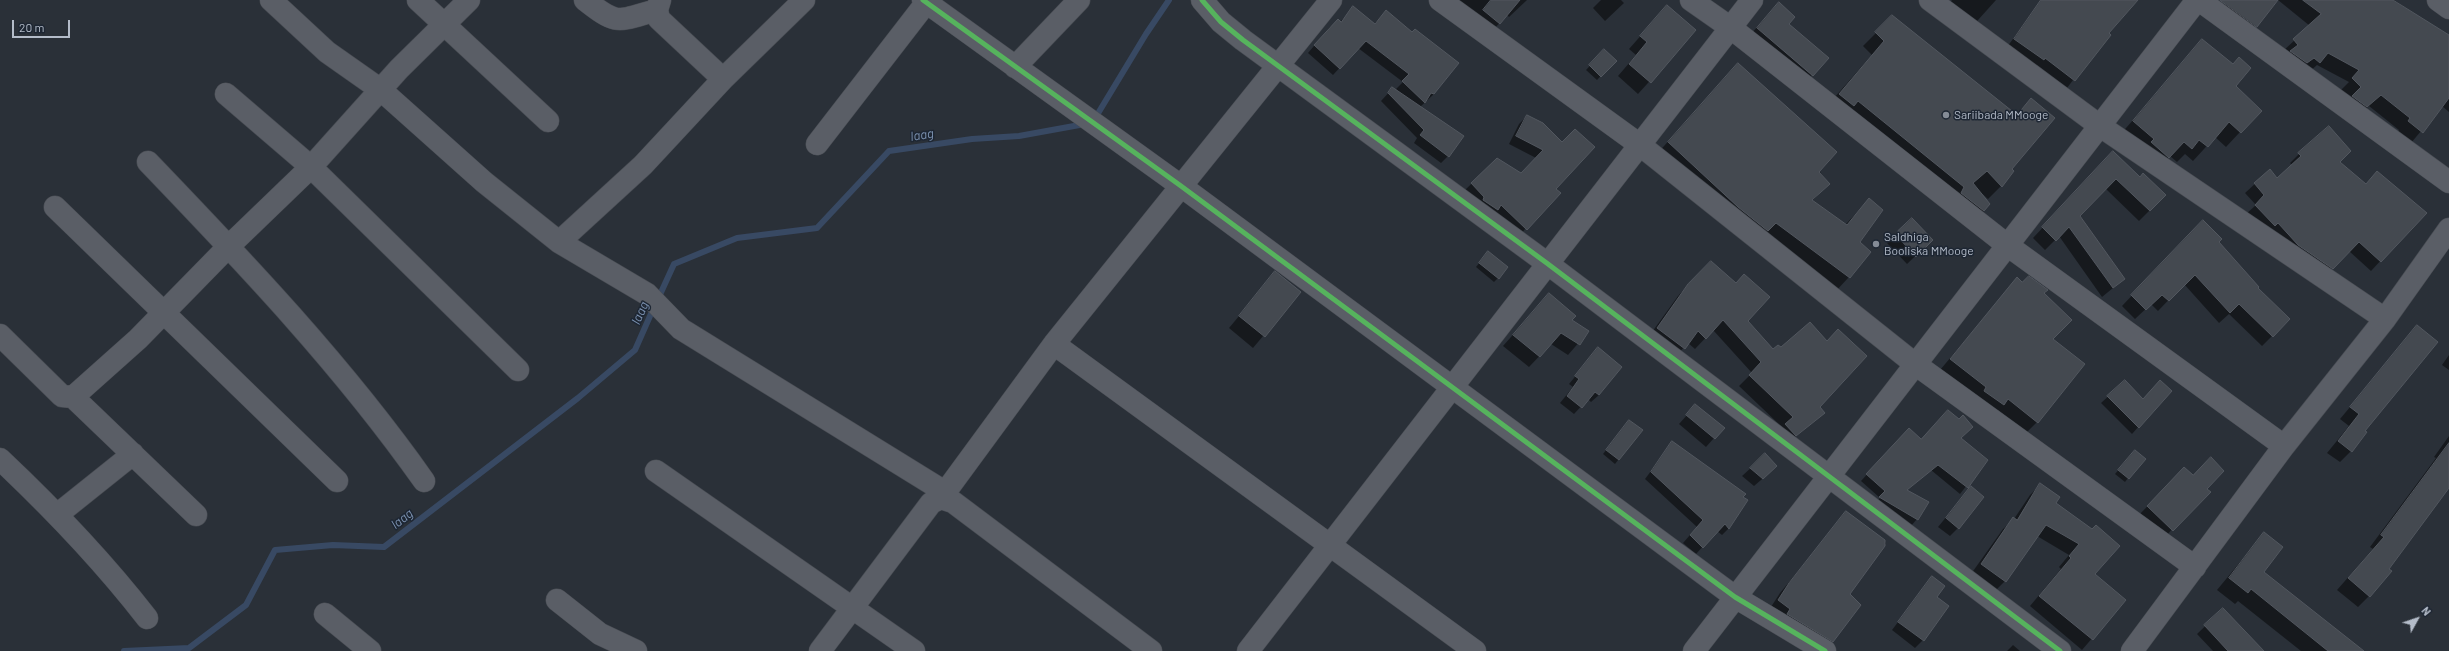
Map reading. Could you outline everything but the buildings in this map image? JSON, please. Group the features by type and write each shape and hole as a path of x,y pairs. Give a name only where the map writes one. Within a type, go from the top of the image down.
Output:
{"street":[{"path":"271,0 327,52 381,90 484,182 559,242 647,294 681,329 943,495 1151,651"},
{"path":"418,0 548,121"},
{"path":"0,335 62,396 73,396 138,339 229,246 311,167 381,90 469,0"},
{"path":"585,0 605,16 613,19 623,19 658,5 659,19 723,79"},
{"path":"559,242 642,165 723,79 804,0"},
{"path":"1015,67 1079,0"},
{"path":"1202,0 1221,22 1548,264 2060,651"},
{"path":"820,651 932,503 943,495 1054,344 1331,0"},
{"path":"1440,0 1640,145 1916,364 2195,567"},
{"path":"1691,0 1731,28 2007,245 2284,446"},
{"path":"1248,651 1752,0"},
{"path":"1930,0 2100,126 2385,319"},
{"path":"1694,651 2198,0 2449,182"},
{"path":"2438,0 2449,8"},
{"path":"817,144 933,3 1015,67 1181,186 1453,386 1735,597 1825,651"},
{"path":"226,94 311,167 518,370"},
{"path":"148,162 229,246 322,351 395,439 424,481"},
{"path":"55,207 337,481"},
{"path":"2132,651 2284,446 2385,319 2449,229"},
{"path":"1054,344 1474,651"},
{"path":"73,396 196,515"},
{"path":"58,514 133,454"},
{"path":"0,459 58,514 121,584 147,618"},
{"path":"656,472 914,651"},
{"path":"557,600 600,634 636,651"},
{"path":"325,614 370,651"}],"waterway":[{"name":"laag","path":"1094,120 1146,34 1169,0"},
{"name":"laag","path":"658,299 674,264 737,238 817,228 889,151 972,139 1019,136 1085,124"},
{"name":"laag","path":"124,651 189,648 246,605 275,550 333,545 384,547 578,398 635,350 654,307"}],"cycle path":[{"path":"923,0 1181,186 1735,597 1825,651"},
{"path":"1202,0 1221,22 1243,40 1548,264 2060,651"}],"place":[{"name":"Sariibada MMooge","path":"1946,115"},
{"name":"Saldhiga Booliska MMooge","path":"1876,244"}]}
